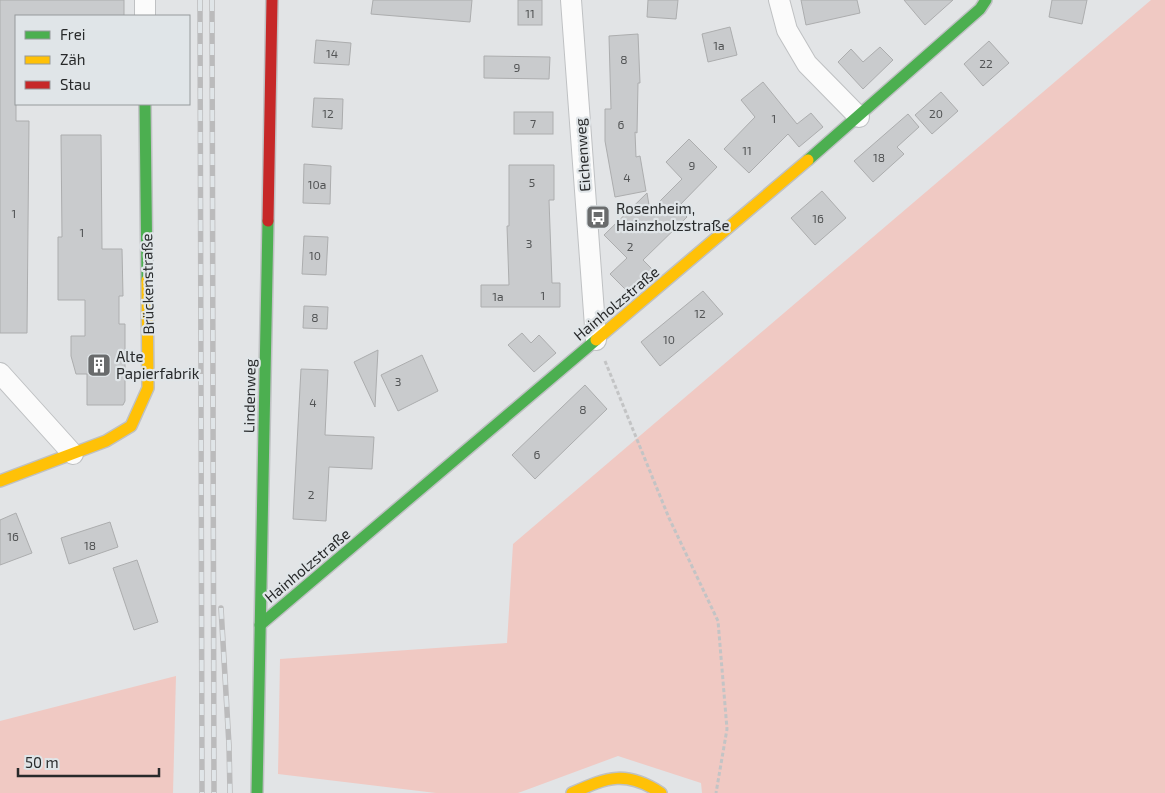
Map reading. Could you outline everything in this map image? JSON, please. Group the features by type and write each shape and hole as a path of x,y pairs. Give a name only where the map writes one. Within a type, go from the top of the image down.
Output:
{"street":[{"path":"145,0 145,15"},
{"name":"Lindenweg","path":"257,793 272,0"},
{"name":"Eichenweg","path":"571,0 596,340"},
{"path":"779,0 787,30 806,64 859,117"},
{"name":"Hainholzstraße","path":"260,625 859,117 980,9 986,0"},
{"name":"Brückenstraße","path":"0,481 106,441 130,426 148,388 145,105"},
{"path":"0,373 73,454"},
{"path":"572,793 609,779 640,781 661,793"}],"path":[{"path":"596,340 669,518 718,621 727,729 716,793"}],"shaded area":[{"path":"1151,0 1165,0 1165,793 702,793 701,783 618,756 518,793 436,793 278,774 280,659 507,643 513,544"},
{"path":"176,676 173,793 0,793 0,721"}],"building":[{"path":"0,0 124,0 124,15 15,15 16,121 29,121 27,333 0,333"},
{"path":"373,0 472,0 470,22 371,14"},
{"path":"518,0 542,0 542,25 518,25"},
{"path":"648,0 678,0 676,19 647,17"},
{"path":"801,0 857,0 860,13 806,25"},
{"path":"904,0 953,0 925,25"},
{"path":"1052,0 1087,0 1082,24 1049,17"},
{"path":"730,27 737,55 708,62 702,34"},
{"path":"638,34 640,83 638,83 637,133 635,132 636,157 640,156 646,191 615,197 605,141 605,109 611,109 609,36"},
{"path":"316,40 351,43 349,65 314,63"},
{"path":"989,41 1009,63 983,86 964,64"},
{"path":"880,47 893,60 863,89 838,62 851,49 863,62"},
{"path":"484,56 550,57 549,79 484,78"},
{"path":"763,82 797,124 811,113 823,127 799,147 788,134 749,173 724,149 755,117 741,100"},
{"path":"941,92 958,111 932,134 915,115"},
{"path":"314,98 343,99 342,129 312,127"},
{"path":"514,112 553,112 553,134 514,134"},
{"path":"908,114 919,127 897,147 904,154 873,182 854,161"},
{"name":"Alte Papierfabrik","path":"61,135 101,135 102,249 122,249 123,296 119,296 119,324 125,324 125,401 123,405 87,405 87,374 76,374 71,356 71,336 85,336 85,300 58,300 58,237 62,237"},
{"path":"689,139 717,167 678,207 687,217 643,260 653,270 628,292 610,274 627,258 604,235 647,193 650,211 682,179 666,162"},
{"path":"304,164 331,166 330,204 303,203"},
{"path":"509,165 554,165 554,200 549,200 552,283 560,283 560,307 481,307 481,285 509,285 507,226 509,226"},
{"path":"822,191 846,218 815,245 791,218"},
{"path":"304,236 328,237 326,275 302,274"},
{"path":"703,291 723,314 660,366 641,342"},
{"path":"304,306 328,307 327,329 303,328"},
{"path":"522,333 531,343 539,335 556,353 534,372 508,345"},
{"path":"378,350 375,407 354,362"},
{"path":"422,355 438,391 398,411 381,375"},
{"path":"301,369 328,370 325,435 374,437 372,469 329,467 326,521 293,519"},
{"path":"585,385 607,409 535,479 512,455"},
{"path":"16,513 32,553 0,565 0,520"},
{"path":"110,522 118,547 69,564 61,538"},
{"path":"137,560 158,622 134,630 113,568"}],"railway":[{"path":"200,0 202,793"},
{"path":"212,0 214,793"},
{"path":"221,608 230,793"}],"traffic: fast":[{"path":"808,160 980,9 986,0"},
{"path":"145,105 147,280"},
{"path":"257,793 268,221"},
{"path":"260,625 596,340"}],"traffic: slow":[{"path":"596,340 808,160"},
{"path":"0,481 106,441 131,426 148,388 147,280"},
{"path":"572,793 596,783 617,778 637,781 661,793"}],"traffic: jam":[{"path":"268,221 272,0"}],"place":[{"name":"Rosenheim, Hainzholzstraße","path":"598,217"},
{"name":"Alte Papierfabrik","path":"99,365"}]}
